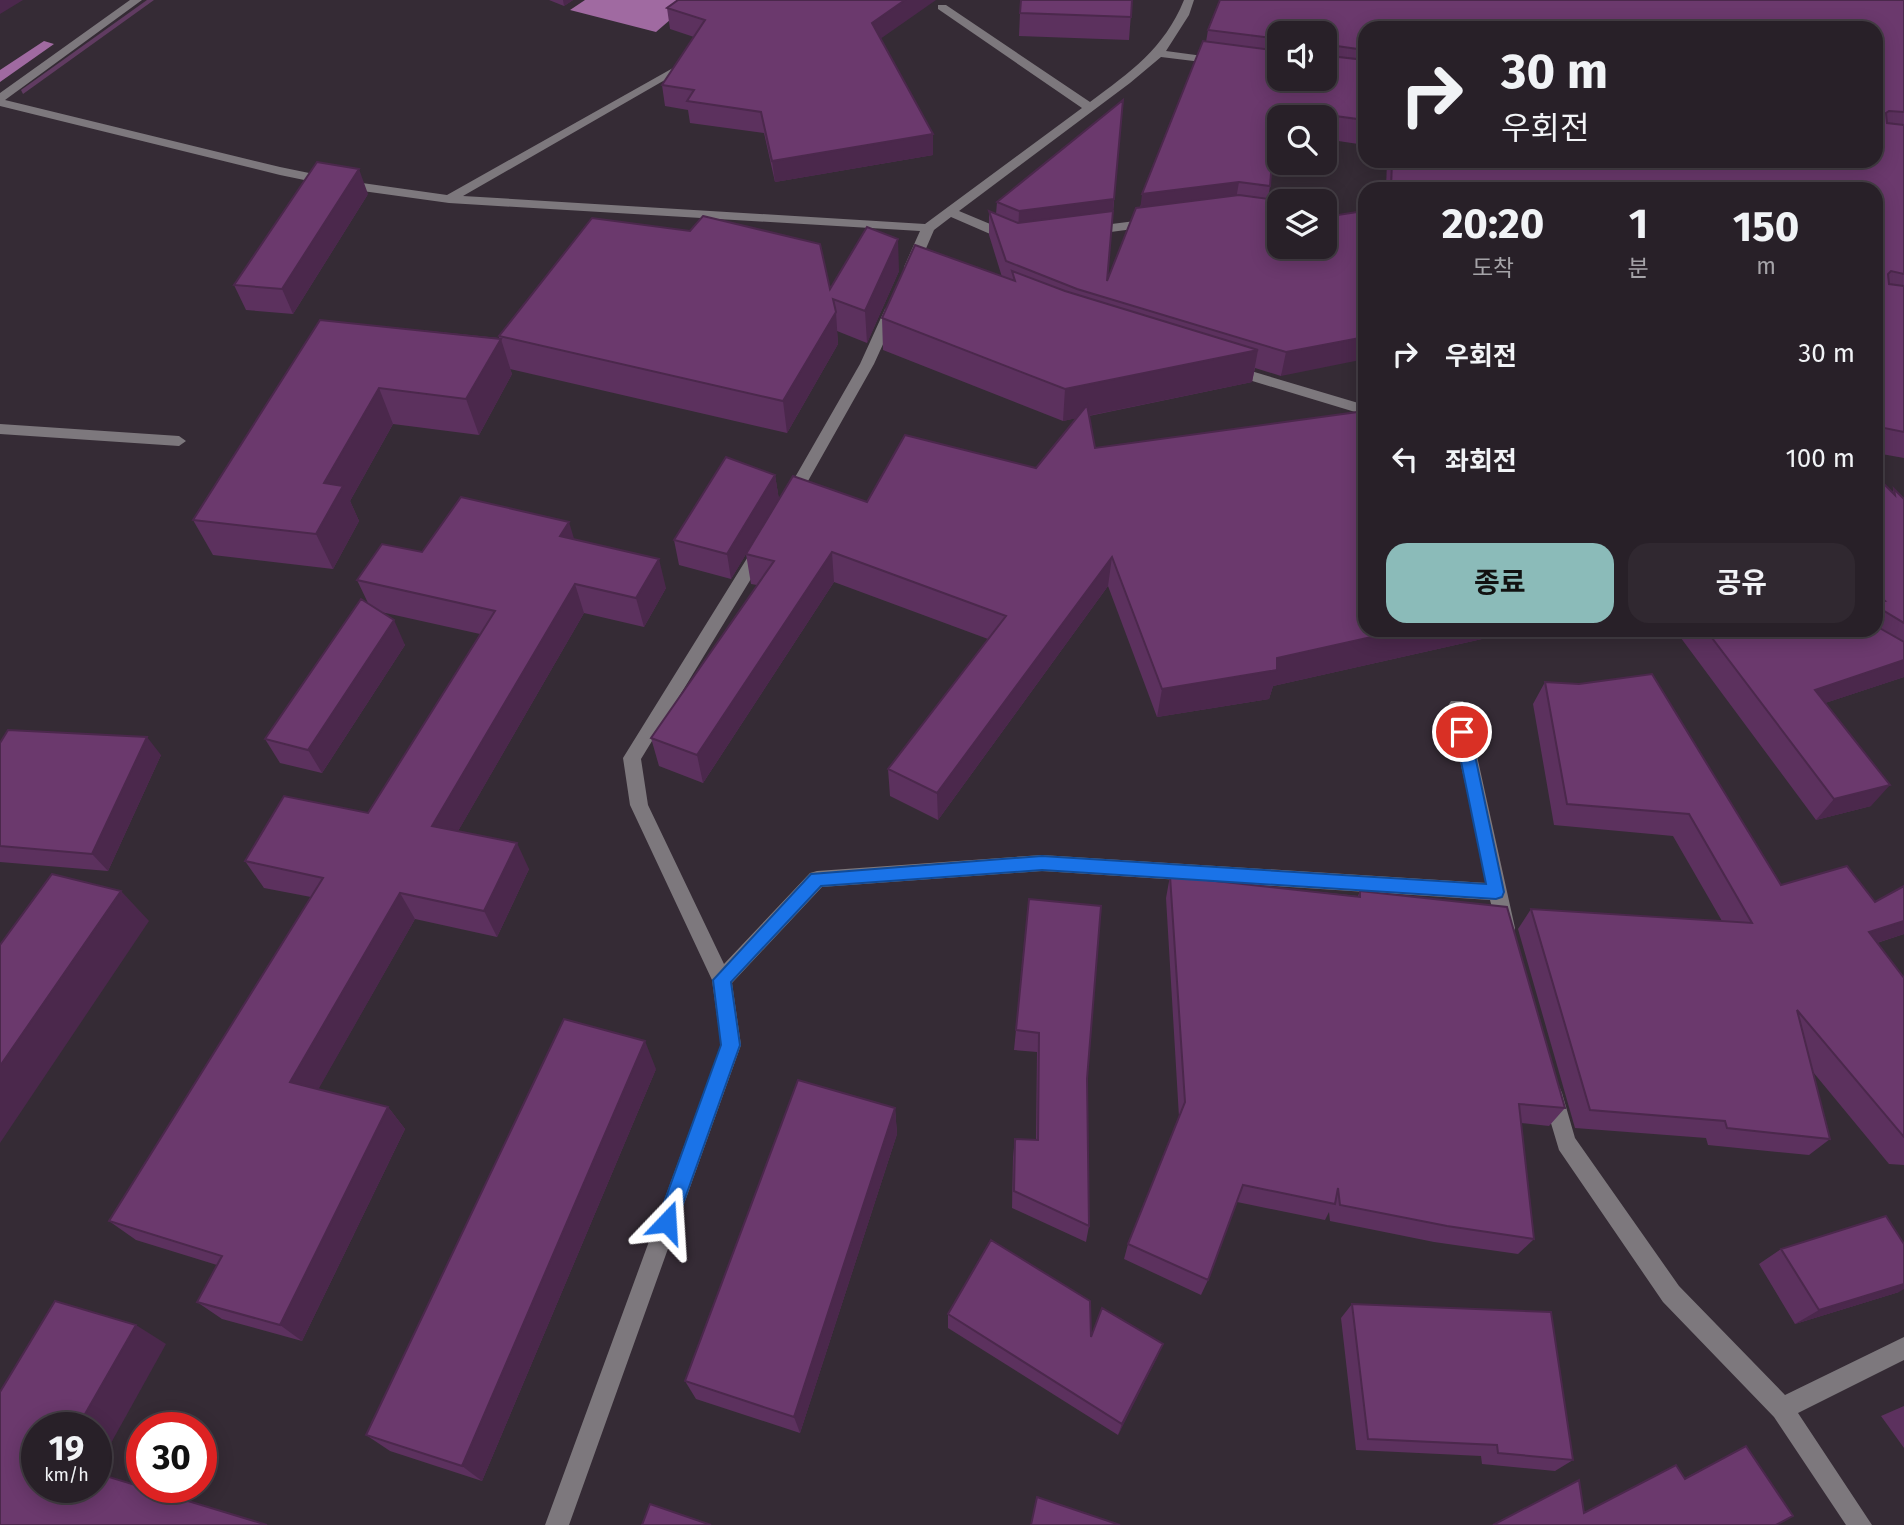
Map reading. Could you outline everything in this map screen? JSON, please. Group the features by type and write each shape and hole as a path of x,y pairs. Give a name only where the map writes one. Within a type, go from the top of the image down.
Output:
{"street":[{"path":"0,100 137,0"},
{"path":"0,100 280,171 348,185 449,199 928,228 1090,108 1159,53 1184,15 1189,0"},
{"path":"942,7 1090,108"},
{"path":"1159,53 1226,62"},
{"path":"449,199 673,71"},
{"path":"950,212 1017,240"},
{"path":"1235,212 1267,217"},
{"path":"1072,233 1167,221"},
{"path":"557,1525 730,1045 722,980 639,805 632,758 775,527 867,364 902,288 920,261 928,228"},
{"path":"1222,367 1358,408"},
{"path":"0,429 179,441"},
{"path":"1457,706 1496,892 1511,944"},
{"path":"722,980 817,879 1042,863 1496,892"},
{"path":"1548,1077 1566,1143 1671,1294 1782,1409 1860,1525"},
{"path":"1782,1409 1904,1348"}],"shaded area":[{"path":"147,0 154,0 23,94 21,90"},
{"path":"585,0 693,0 656,32 570,10"},
{"path":"44,41 54,44 0,82 0,70"}],"building":[{"path":"678,0 905,0 872,23 933,134 772,161 761,112 687,101 694,90 662,85 705,20 667,8"},
{"path":"1021,0 1132,0 1131,17 1020,13"},
{"path":"1220,0 1904,0 1904,112 1886,113 1887,123 1904,125 1904,274 1891,271 1888,274 1889,284 1904,286 1904,432 1884,428 1883,422 1883,182 1391,182 1392,168 1883,168 1883,21 1358,21 1358,49 1337,46 1337,21 1267,21 1267,37 1208,30"},
{"path":"1203,41 1267,49 1267,91 1337,91 1337,57 1358,59 1358,119 1337,116 1337,105 1267,105 1267,175 1271,175 1270,186 1239,182 1142,194"},
{"path":"1123,100 1114,199 1019,211 997,202"},
{"path":"317,162 359,169 282,289 234,285"},
{"path":"1239,195 1267,199 1267,259 1337,259 1337,215 1358,212 1358,338 1286,352 1077,289 1006,261 989,211 1018,223 1113,211 1107,281 1136,208"},
{"path":"703,216 820,244 830,289 867,227 898,239 865,311 833,299 836,312 783,401 499,336 592,218 690,231"},
{"path":"915,245 1015,281 1012,271 1065,291 1258,350 1065,389 882,318"},
{"path":"320,320 501,339 466,399 379,388 324,483 343,486 316,534 193,520"},
{"path":"1087,405 1095,448 1358,412 1358,637 1372,637 1277,658 1277,670 1162,689 1112,557 937,793 888,769 1006,616 832,552 697,755 651,738 774,561 746,554 793,476 867,502 905,435 1036,468"},
{"path":"726,457 775,475 727,554 674,540"},
{"path":"1883,483 1895,495 1894,489 1904,499 1904,623 1883,610"},
{"path":"461,497 569,522 560,536 659,559 636,598 575,584 432,826 517,843 484,911 400,893 290,1082 388,1107 280,1325 197,1302 222,1256 109,1221 323,878 245,861 284,796 368,813 495,611 357,580 382,544 422,552"},
{"path":"361,599 394,620 308,750 265,739"},
{"path":"1883,630 1904,642 1904,660 1815,690 1890,785 1834,799 1711,637 1883,637"},
{"path":"1652,674 1781,885 1847,866 1875,902 1904,886 1904,921 1869,932 1904,978 1904,1137 1797,1010 1830,1139 1727,1128 1725,1121 1590,1110 1531,909 1752,923 1689,814 1567,804 1545,682 1579,684"},
{"path":"8,730 147,737 92,854 0,846 0,743"},
{"path":"52,874 121,891 0,1066 0,945"},
{"path":"1170,876 1360,897 1360,891 1507,907 1565,1108 1519,1104 1534,1239 1447,1226 1340,1205 1338,1188 1335,1204 1243,1185 1208,1280 1128,1244 1185,1102"},
{"path":"1029,899 1101,906 1087,1079 1089,1226 1014,1191 1015,1139 1038,1140 1039,1033 1016,1030"},
{"path":"564,1019 645,1041 462,1466 366,1435"},
{"path":"798,1080 895,1108 794,1417 685,1381"},
{"path":"1886,1216 1904,1244 1904,1284 1819,1310 1781,1249"},
{"path":"991,1240 1090,1301 1091,1337 1102,1308 1163,1344 1122,1424 948,1314"},
{"path":"55,1301 136,1325 86,1412 21,1412 21,1503 112,1503 112,1478 126,1482 126,1503 195,1503 267,1525 0,1525 0,1392"},
{"path":"1352,1304 1551,1312 1573,1460 1498,1453 1497,1445 1368,1439"},
{"path":"1746,1446 1793,1516 1776,1525 1493,1525 1579,1480 1584,1513 1676,1465 1685,1479"},
{"path":"1037,1497 1120,1525 1031,1525"},
{"path":"650,1504 711,1525 642,1525"}],"route":[{"path":"667,1222 730,1045 722,980 817,879 1042,863 1496,892 1462,732"}]}
